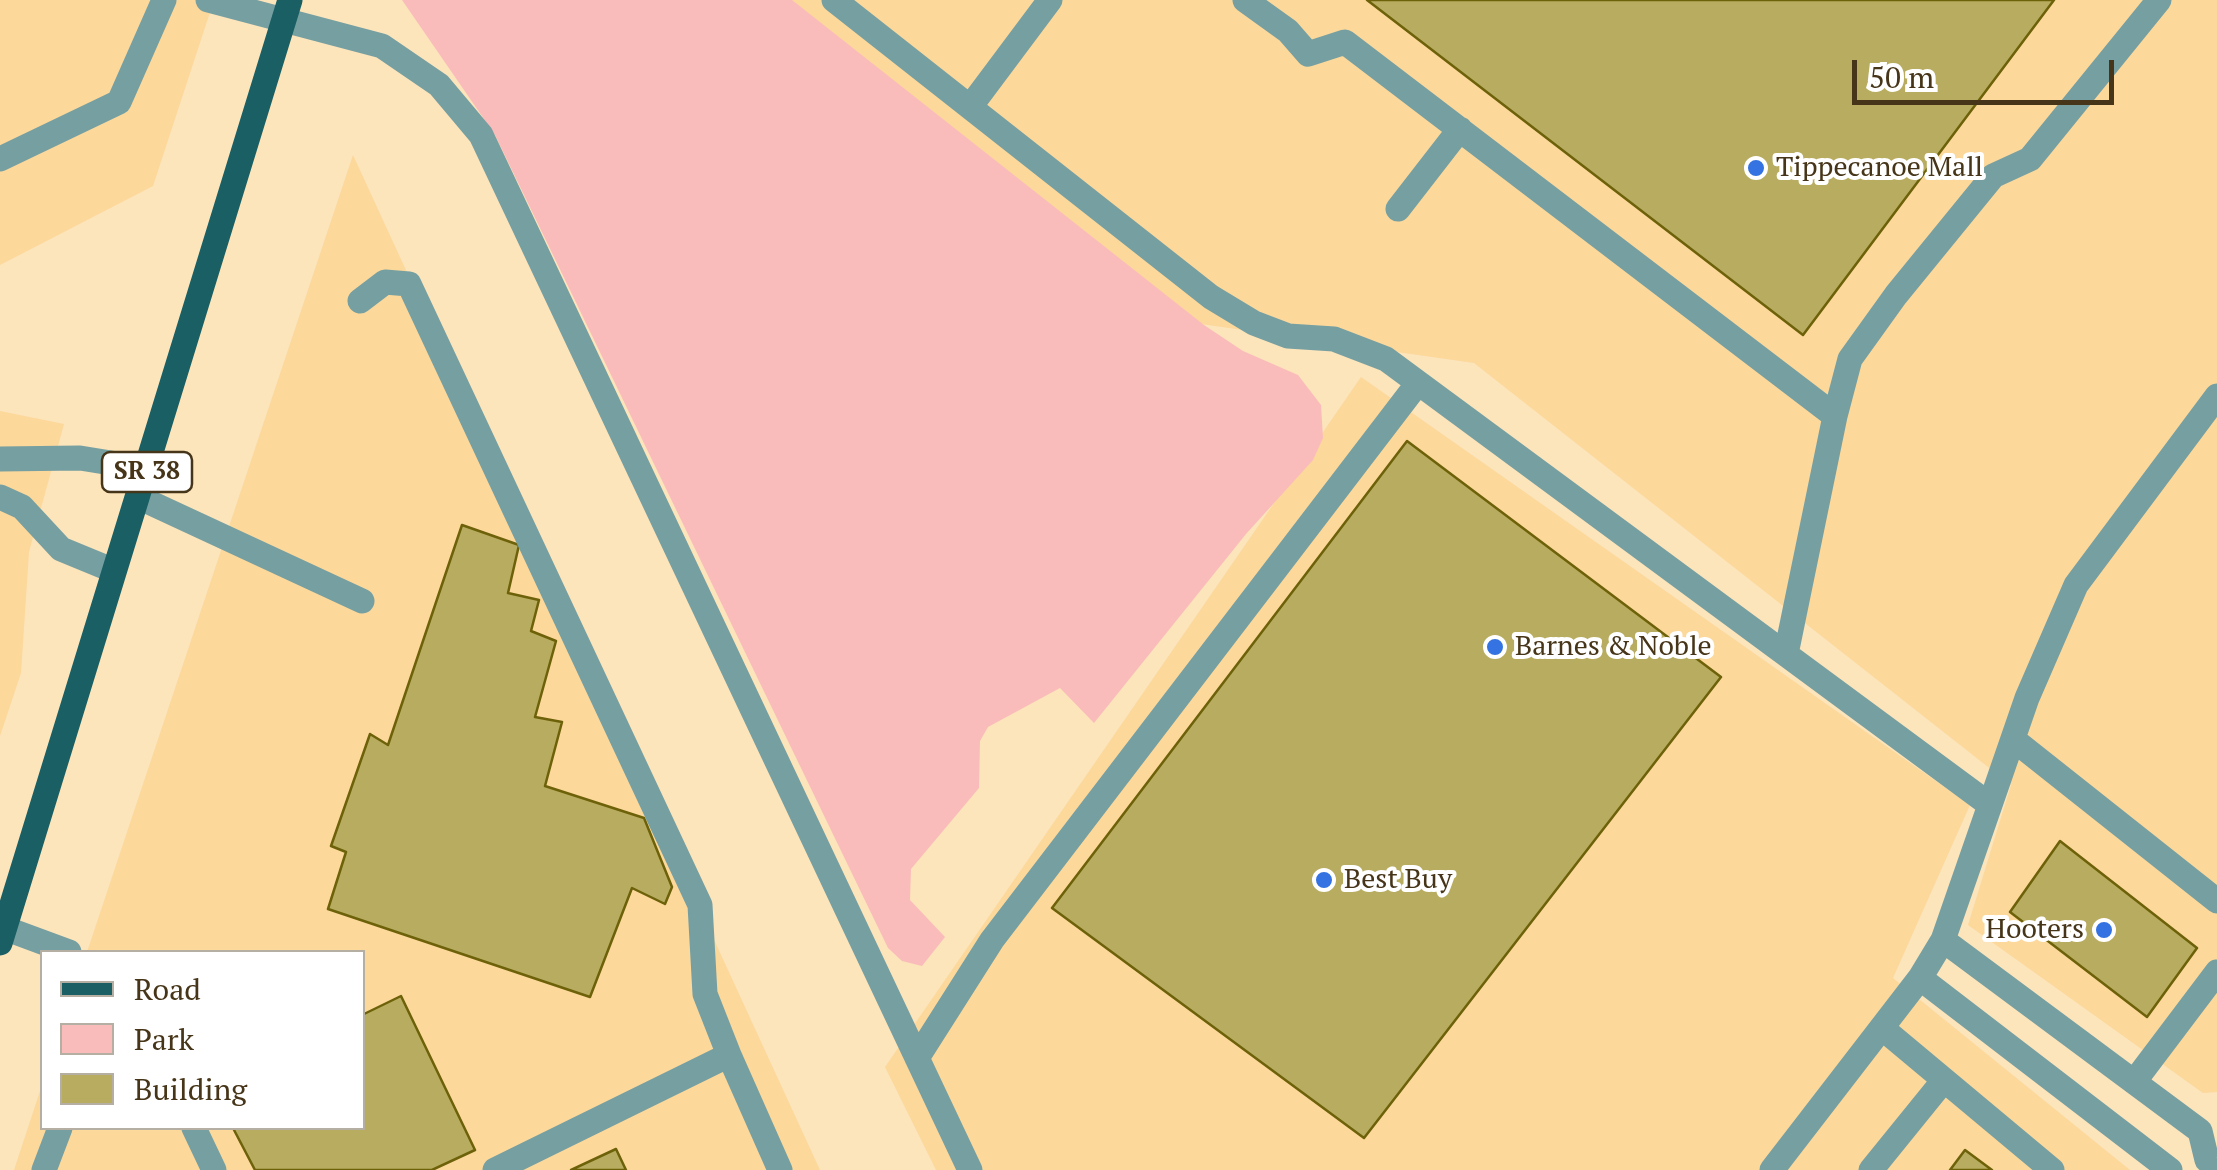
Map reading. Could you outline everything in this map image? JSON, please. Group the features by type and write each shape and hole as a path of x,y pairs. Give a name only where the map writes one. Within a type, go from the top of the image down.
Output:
{"main road":[{"name":"SR 38","path":"2,936 288,9"}],"lane":[{"path":"0,159 119,102 164,0"},
{"path":"208,0 288,9 382,46 439,86 481,135 970,1170"},
{"path":"834,0 1240,315 1288,336 1334,339 1386,360 1990,804"},
{"path":"970,107 1050,0"},
{"path":"1245,0 1288,31 1308,54 1346,42 1835,416"},
{"path":"1786,654 1850,359 1896,295 1993,176 2030,159 2159,0"},
{"path":"1398,210 1460,129"},
{"path":"360,301 385,282 409,284 700,904 706,994 728,1055 780,1170"},
{"path":"917,1058 992,940 1418,383"},
{"path":"1772,1170 1920,978 1943,940 2052,636 2076,584 2217,396"},
{"path":"0,459 80,458 148,470"},
{"path":"0,497 22,507 61,549 112,570"},
{"path":"138,497 362,601"},
{"path":"2014,740 2217,902"},
{"path":"2,936 61,950"},
{"path":"1920,978 2172,1170 2212,1164 2200,1131 1943,940"},
{"path":"2134,1082 2217,972"},
{"path":"1882,1028 2045,1167"},
{"path":"495,1170 728,1055"},
{"path":"1871,1170 1944,1080"},
{"path":"44,1170 59,1130"},
{"path":"195,1130 214,1170"}],"shaded area":[{"path":"0,0 214,0 153,186 0,265"},
{"path":"772,0 2217,0 2217,1092 2203,1093 1968,925 2011,785 1474,363 1166,319"},
{"path":"353,155 820,1170 14,1170 40,1091 40,1130 365,1130 365,950 88,950"},
{"path":"1361,377 1970,805 1893,978 2130,1170 936,1170 885,1067"},
{"path":"0,411 64,424 29,552 21,673 0,736"}],"green space":[{"path":"402,0 792,0 1204,325 1243,351 1298,375 1321,405 1323,438 1313,460 1246,534 1094,723 1060,688 988,727 980,741 979,788 911,869 910,900 945,937 922,966 902,961 888,948 495,135"}],"building":[{"name":"Tippecanoe Mall","path":"1367,0 2054,0 1803,335"},
{"path":"1407,441 1721,677 1364,1138 1052,908"},
{"path":"462,525 519,545 508,593 539,600 531,631 556,641 535,717 562,722 545,786 644,818 672,887 665,904 632,888 590,997 328,909 346,852 331,846 370,734 388,745"},
{"name":"Hooters","path":"2060,841 2197,948 2147,1017 2010,912"},
{"path":"401,996 475,1150 432,1170 255,1170 234,1130 365,1130 365,1014"},
{"path":"616,1149 626,1170 571,1170"},
{"path":"1965,1150 1992,1170 1950,1170"}],"place":[{"name":"Tippecanoe Mall","path":"1756,168"},
{"name":"Barnes & Noble","path":"1495,647"},
{"name":"Best Buy","path":"1324,880"},
{"name":"Hooters","path":"2104,930"}]}
